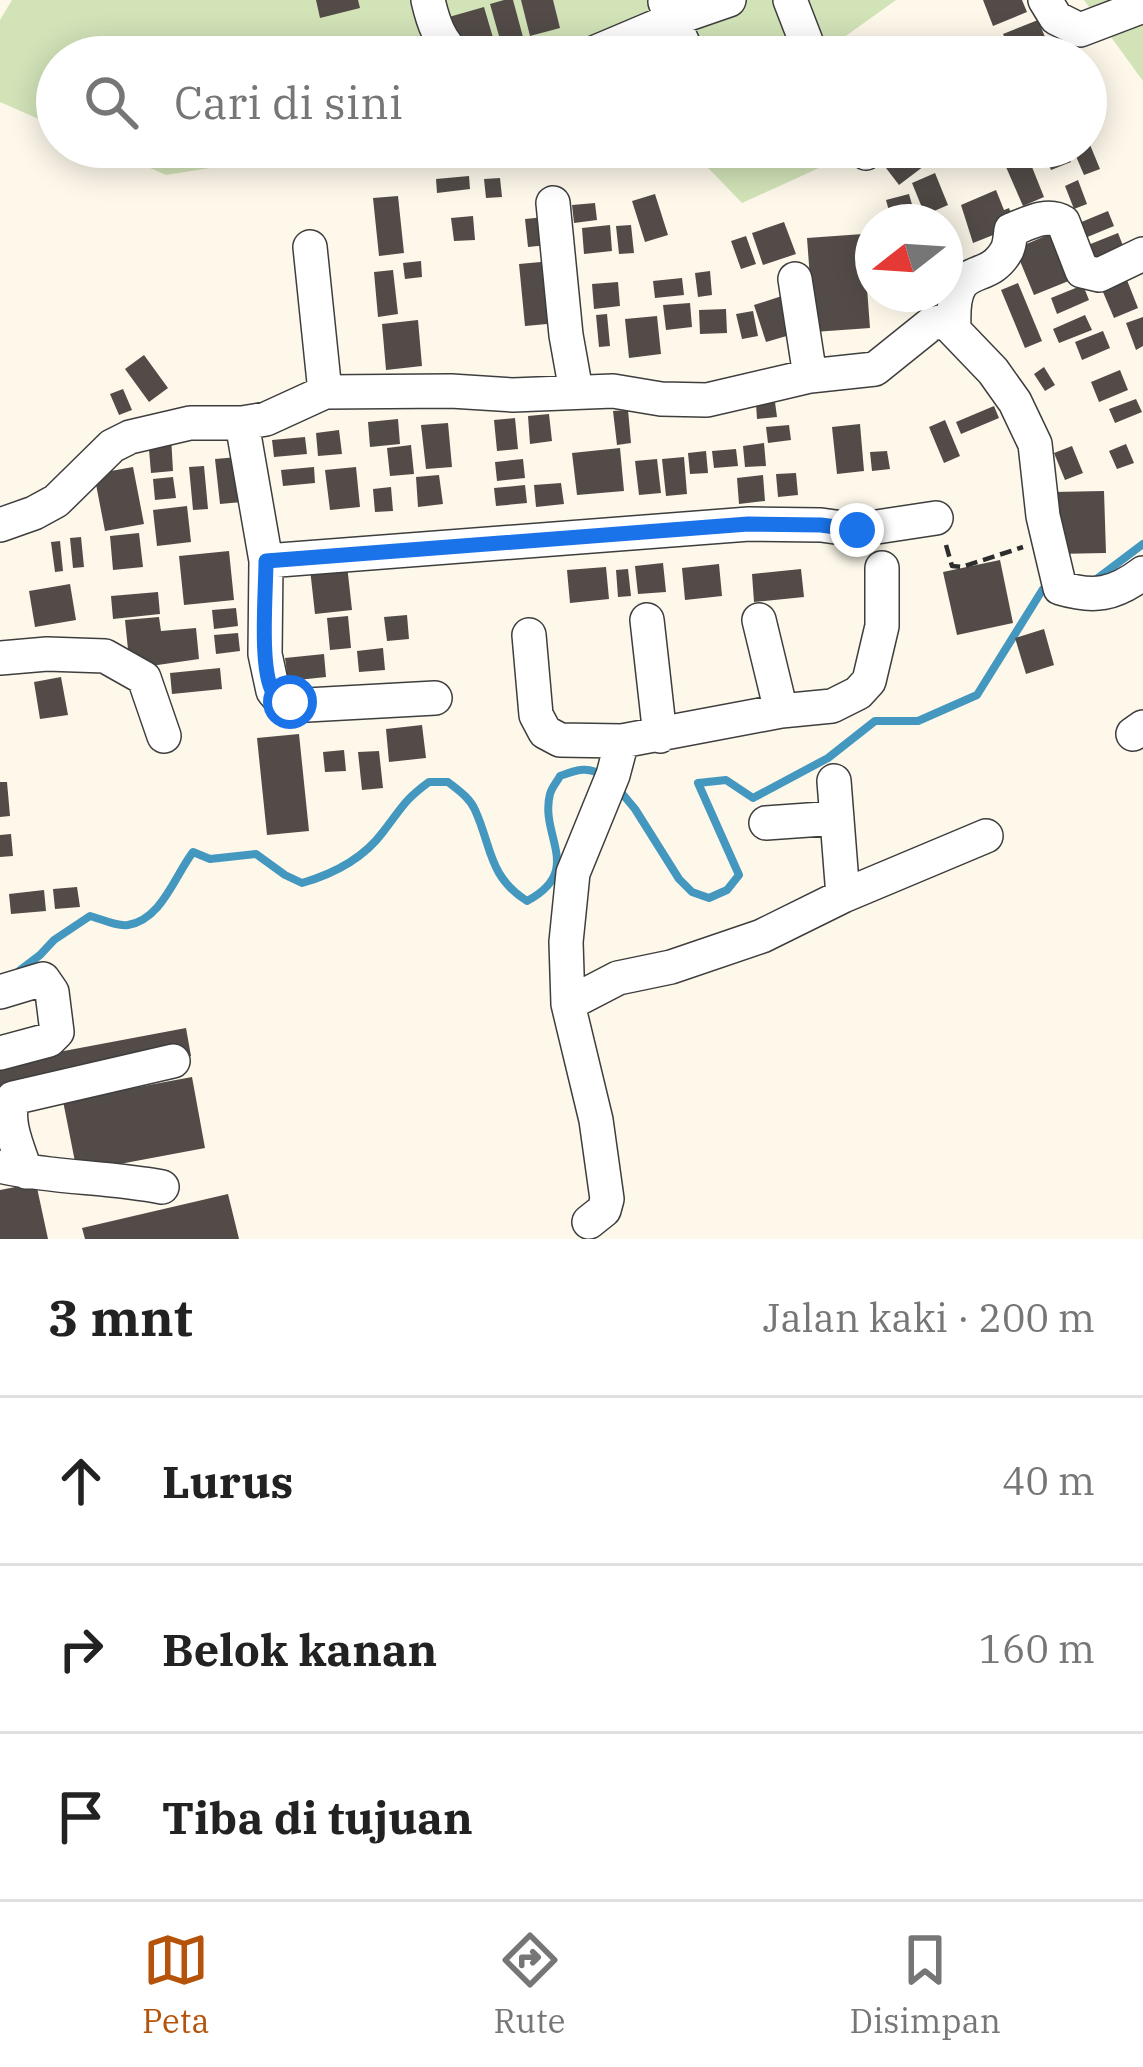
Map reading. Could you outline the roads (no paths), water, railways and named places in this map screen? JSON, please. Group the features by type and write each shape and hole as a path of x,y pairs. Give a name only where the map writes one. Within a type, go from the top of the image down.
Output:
{"street":[{"path":"428,0 441,36"},
{"path":"621,36 669,9 729,0"},
{"path":"790,0 804,36"},
{"path":"1046,0 1056,18 1080,30 1143,6"},
{"path":"553,203 576,392"},
{"path":"954,327 953,300 963,280 990,267 1007,250 1011,230 1041,218 1063,222 1082,271 1099,275 1143,254"},
{"path":"310,247 325,392"},
{"path":"794,279 810,376"},
{"path":"0,525 56,501 112,446 130,436 190,423 266,419 325,392 514,395 613,391 707,400 810,376 875,369 931,324 945,321 993,371 1026,425 1039,466 1043,516 1060,588 1084,595 1114,591 1143,573"},
{"path":"242,423 266,561 265,654 270,682 279,698 308,705 435,698"},
{"path":"266,561 748,524 857,530 936,518"},
{"path":"529,634 536,715 545,732 560,740 622,741 832,706 858,693 869,681 882,626 882,568"},
{"path":"647,620 660,736"},
{"path":"759,620 781,711"},
{"path":"0,658 104,656 144,677 164,736"},
{"path":"559,1239 593,1231 607,1199 596,1120 568,1004 566,942 573,874 622,741"},
{"path":"834,781 844,896"},
{"path":"766,823 837,818"},
{"path":"568,1004 618,978 671,967 762,936 986,836"},
{"path":"0,992 43,979 52,992 57,1032 49,1040 0,1053"},
{"path":"162,1186 13,1169 10,1104 14,1098 173,1060"}],"waterway":[{"path":"1094,581 1143,544"},
{"path":"620,791 692,892 709,898 727,890 739,875 698,783 726,780 753,798 828,758 875,721 918,721 977,695 1043,589 1051,589"},
{"path":"19,971 90,916 124,925 150,915 193,852 210,859 256,854 302,883 336,870 375,842 429,782 448,782 470,802 498,871 527,901 544,889 557,865 548,809 553,787 560,776 577,771 604,777"}]}
